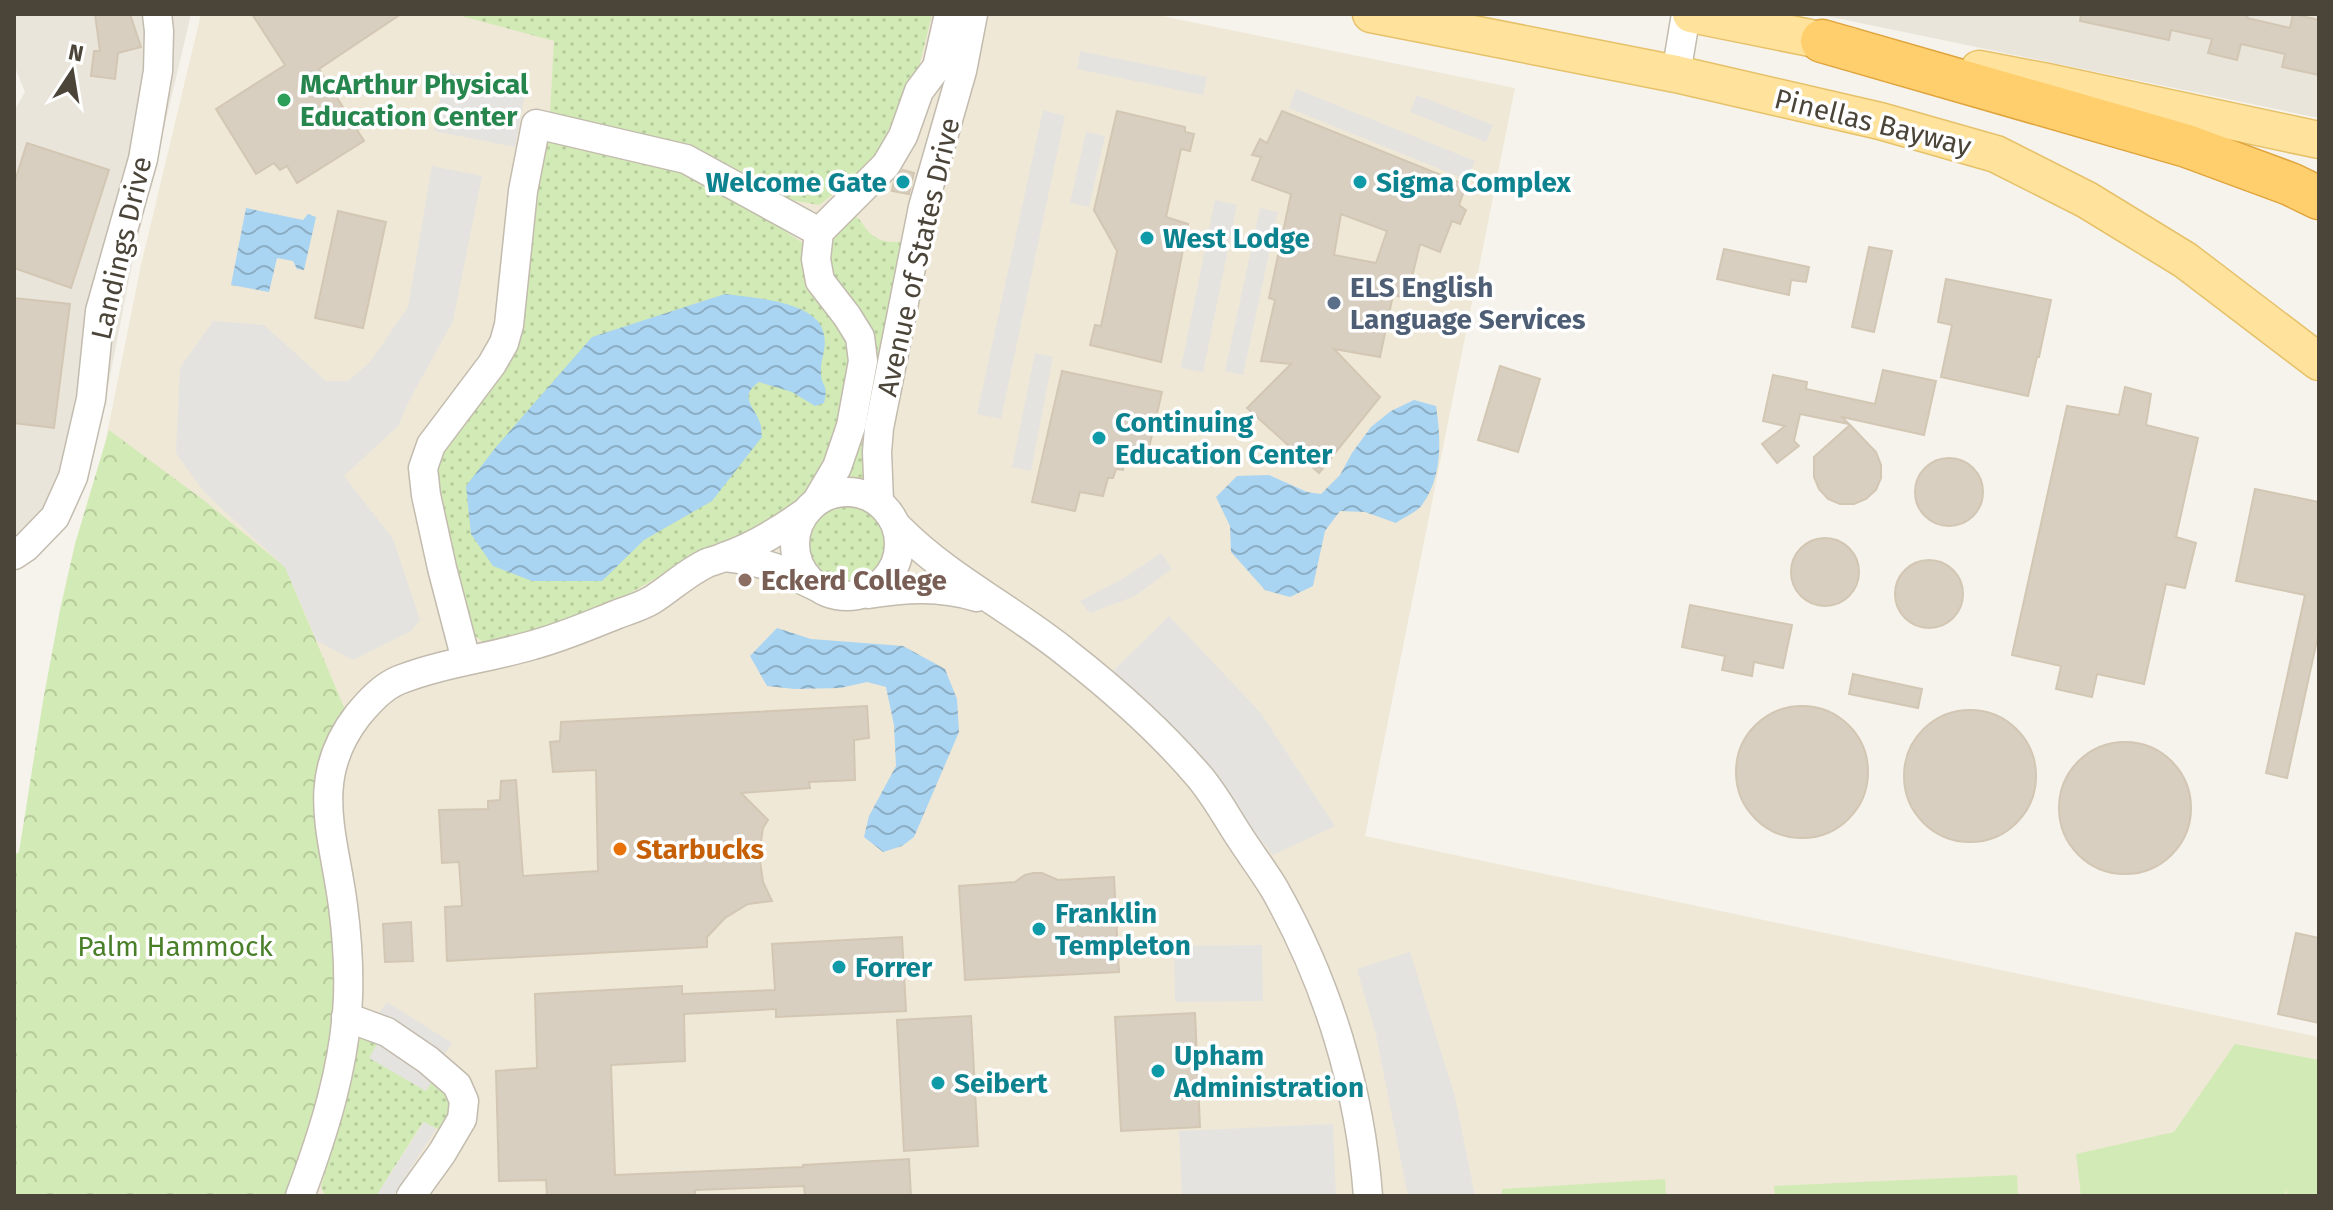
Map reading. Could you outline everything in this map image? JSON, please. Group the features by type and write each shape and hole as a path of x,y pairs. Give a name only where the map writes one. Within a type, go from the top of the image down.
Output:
{"highway":[{"path":"1822,41 2187,146 2319,198"}],"main road":[{"name":"Pinellas Bayway","path":"1371,14 1676,74 1880,121 1996,154 2087,200 2185,260 2319,362"},
{"path":"1688,14 2047,82 2319,140"}],"street":[{"name":"Landings Drive","path":"14,555 55,517 73,477 91,399 100,311 143,159 158,71 157,14"},
{"name":"Avenue of States Drive","path":"811,507 837,467 851,426 863,361 860,337 820,281 816,259 819,232 886,165 903,136 919,91 937,67 949,14"},
{"name":"Avenue of States Drive","path":"879,501 879,428 923,207 962,71 973,14"},
{"path":"1676,74 1688,14"},
{"path":"466,660 442,568 423,468 431,445 492,364 504,343 509,325 523,191 536,124 686,159 819,232"},
{"path":"300,1196 337,1080 346,1017 348,960 327,804 330,772 339,742 371,699 396,681 466,660 532,646 581,630 650,601 708,562 771,536 837,492 858,492 879,501 916,546 1041,632 1106,685 1200,776 1274,890 1314,969 1349,1075 1366,1165 1368,1196"},
{"path":"811,507 795,533 795,553 803,573 817,587"},
{"path":"859,595 876,588 891,574 899,555 898,527"},
{"path":"725,557 775,566 836,596 920,589 953,590 997,603"},
{"path":"346,1017 387,1032 428,1060 457,1085 464,1101 462,1119 411,1196"}],"shaded area":[{"path":"14,14 191,14 132,264 89,471 75,508 14,557 14,111 25,92 14,65"},
{"name":"Eckerd College","path":"201,14 1152,14 1515,88 1365,836 2319,1037 2319,1196 14,1196 28,826 141,265"},
{"path":"1817,14 2319,14 2319,118"},
{"path":"1080,51 1207,77 1203,95 1077,69"},
{"path":"445,72 526,88 515,147 434,131"},
{"path":"1296,89 1475,161 1467,180 1289,108"},
{"path":"1417,95 1493,125 1486,142 1410,112"},
{"path":"1043,110 1065,116 1001,419 977,414"},
{"path":"1086,132 1105,136 1089,207 1070,203"},
{"path":"432,166 482,176 453,321 398,426 344,476 393,539 420,620 411,631 353,660 317,641 285,567 204,492 176,453 180,368 213,321 264,325 326,381 348,381 370,362 408,307"},
{"path":"1215,200 1237,205 1203,372 1181,368"},
{"path":"1260,208 1278,212 1243,375 1225,371"},
{"path":"1035,353 1053,357 1031,471 1012,467"},
{"path":"1161,553 1172,569 1135,596 1090,613 1080,601 1124,578"},
{"path":"1169,616 1260,712 1335,826 1273,855 1190,754 1111,673"},
{"path":"1262,945 1263,1001 1175,1002 1174,946"},
{"path":"1410,952 1455,1097 1475,1196 1408,1196 1376,1035 1357,969"},
{"path":"387,1002 452,1043 444,1056 378,1015"},
{"path":"377,1044 434,1078 426,1091 369,1058"},
{"path":"424,1122 436,1129 393,1196 376,1196"},
{"path":"1333,1124 1336,1196 1182,1196 1179,1131"}],"green space":[{"path":"454,14 932,14 917,75 869,167 819,205 769,196 691,147 550,113 554,41"},
{"path":"576,139 667,164 766,218 804,244 852,356 830,461 804,501 769,528 677,566 594,614 508,640 483,642 470,632 447,543 436,464 446,440 504,369 546,142"},
{"path":"849,213 877,238 892,242 908,241 864,484 848,481 847,474 871,393 876,347 867,326 836,287 829,267 830,248"},
{"name":"Palm Hammock","path":"109,430 206,502 285,567 346,712 321,757 315,816 336,933 335,995 328,1057 310,1141 288,1196 14,1196 14,855 19,852 60,610 75,544"},
{"path":"850,503 866,507 880,516 889,530 893,546 889,562 880,576 866,585 850,589 834,585 820,576 811,562 807,546 811,530 820,516 834,507"},
{"path":"374,1038 377,1044 370,1058 426,1091 434,1078 448,1098 450,1115 442,1131 423,1122 376,1196 325,1196 321,1187 346,1095 354,1049 360,1039"},
{"path":"2235,1044 2319,1060 2319,1196 2286,1196 2287,1188 2284,1196 2081,1196 2076,1154 2174,1132"},
{"path":"2017,1175 2018,1196 1775,1196 1774,1186"},
{"path":"1665,1179 1666,1196 1502,1196 1502,1189"}],"water":[{"path":"246,208 303,220 308,214 316,217 304,270 297,269 293,261 277,258 269,292 231,285"},
{"path":"725,294 783,303 810,315 819,324 825,340 821,368 826,392 824,403 815,406 792,392 759,382 749,393 749,398 761,425 762,437 712,501 644,540 602,581 532,581 493,566 471,534 466,486 496,447 592,337"},
{"path":"1414,400 1436,406 1439,431 1437,470 1422,505 1396,523 1365,512 1340,511 1325,531 1313,586 1290,597 1265,590 1231,552 1230,526 1216,497 1237,476 1269,475 1307,492 1321,494 1340,475 1371,427 1391,411"},
{"path":"777,628 811,639 903,646 945,669 957,699 959,732 914,837 902,846 883,852 864,837 869,816 896,766 894,725 886,687 867,682 840,688 767,686 750,656"}],"building":[{"path":"95,14 130,14 141,47 118,53 115,79 91,76 94,51 100,51"},
{"name":"McArthur Physical Education Center","path":"252,14 401,14 319,69 364,141 297,183 287,166 280,170 274,163 256,174 216,109 285,65"},
{"path":"2081,14 2248,14 2247,18 2290,28 2293,14 2319,20 2319,75 2282,67 2285,54 2241,44 2237,60 2208,53 2212,39 2171,30 2169,40 2080,21"},
{"name":"West Lodge","path":"1117,111 1185,127 1185,132 1194,134 1190,151 1181,149 1166,217 1188,224 1161,362 1090,345 1095,325 1101,326 1117,251 1094,210"},
{"path":"1282,111 1466,185 1459,205 1466,210 1460,224 1452,221 1440,252 1420,244 1407,298 1393,295 1380,357 1334,349 1380,397 1319,473 1247,408 1291,364 1261,361 1275,300 1269,298 1291,194 1252,180 1261,157 1252,155 1260,139 1267,143","holes":["1341,214 1387,231 1376,263 1334,255"]},
{"path":"27,143 109,170 71,288 14,268 14,184"},
{"name":"Welcome Gate","path":"903,170 914,173 909,194 892,191 894,181"},
{"path":"338,211 386,222 363,328 315,318"},
{"path":"1869,247 1892,251 1874,332 1852,327"},
{"path":"1724,249 1809,267 1806,282 1791,280 1789,295 1717,279"},
{"path":"1946,279 2051,300 2028,396 1941,377 1952,325 1938,322"},
{"path":"14,298 70,304 54,428 14,423"},
{"path":"1500,366 1540,379 1518,452 1478,440"},
{"path":"1883,370 1936,381 1924,435 1842,417 1849,424 1800,414 1794,441 1799,446 1777,463 1762,444 1785,426 1763,421 1773,375 1807,382 1806,389 1875,404"},
{"name":"Continuing Education Center","path":"1062,371 1162,392 1147,456 1127,453 1123,470 1116,469 1113,478 1108,478 1103,496 1080,492 1075,511 1032,502"},
{"path":"2125,387 2151,394 2146,425 2198,438 2176,537 2196,543 2185,588 2166,584 2144,684 2097,674 2092,697 2056,689 2061,666 2012,655 2067,406 2119,415"},
{"path":"1850,425 1876,452 1881,465 1881,478 1876,490 1866,499 1854,504 1840,504 1828,499 1819,489 1814,477 1814,457"},
{"path":"1949,458 1973,468 1983,492 1973,516 1949,526 1925,516 1915,492 1925,468"},
{"path":"2255,489 2319,502 2319,631 2287,778 2266,773 2305,595 2236,581"},
{"path":"1825,538 1849,548 1859,572 1849,596 1825,606 1801,596 1791,572 1801,548"},
{"path":"1929,560 1953,570 1963,594 1953,618 1929,628 1905,618 1895,594 1905,570"},
{"path":"1690,605 1792,625 1783,668 1754,662 1752,676 1722,670 1725,656 1682,647"},
{"path":"1853,674 1922,689 1918,708 1849,694"},
{"path":"867,706 869,738 854,740 855,780 809,782 810,788 741,793 768,820 763,828 759,854 763,882 772,901 748,904 725,918 707,937 707,947 447,961 445,907 462,906 459,862 442,863 439,810 488,809 488,801 500,800 501,781 516,780 523,876 598,871 596,770 553,772 550,742 560,741 561,722"},
{"path":"1802,706 1827,711 1848,726 1863,747 1868,772 1863,797 1848,818 1827,833 1802,838 1777,833 1756,818 1741,797 1736,772 1741,747 1756,726 1777,711"},
{"path":"1970,710 1995,715 2016,730 2031,751 2036,776 2031,801 2016,822 1995,837 1970,842 1945,837 1924,822 1909,801 1904,776 1909,751 1924,730 1945,715"},
{"path":"2125,742 2150,747 2171,762 2186,783 2191,808 2186,833 2171,854 2150,869 2125,874 2100,869 2079,854 2064,833 2059,808 2064,783 2079,762 2100,747"},
{"name":"Franklin Templeton","path":"1033,873 1042,873 1058,880 1114,877 1119,972 965,980 959,886 1015,882"},
{"path":"411,922 413,961 385,962 383,924"},
{"path":"2296,933 2319,938 2319,1023 2278,1014"},
{"path":"902,937 906,1011 776,1017 776,1009 684,1014 685,1061 611,1065 615,1175 909,1159 911,1196 805,1196 804,1186 695,1190 695,1196 547,1196 546,1180 499,1181 496,1071 537,1068 535,994 682,986 682,994 775,990 772,944"},
{"name":"Upham Administration","path":"1195,1013 1200,1127 1121,1131 1115,1017"},
{"name":"Seibert","path":"971,1016 978,1146 904,1151 897,1020"}],"place":[{"name":"McArthur Physical Education Center","path":"284,100"},
{"name":"Welcome Gate","path":"903,182"},
{"name":"Sigma Complex","path":"1360,182"},
{"name":"West Lodge","path":"1147,238"},
{"name":"ELS English Language Services","path":"1334,303"},
{"name":"Continuing Education Center","path":"1099,438"},
{"name":"Eckerd College","path":"745,580"},
{"name":"Starbucks","path":"620,849"},
{"name":"Franklin Templeton","path":"1039,929"},
{"name":"Forrer","path":"839,967"},
{"name":"Upham Administration","path":"1158,1071"},
{"name":"Seibert","path":"938,1083"}]}
